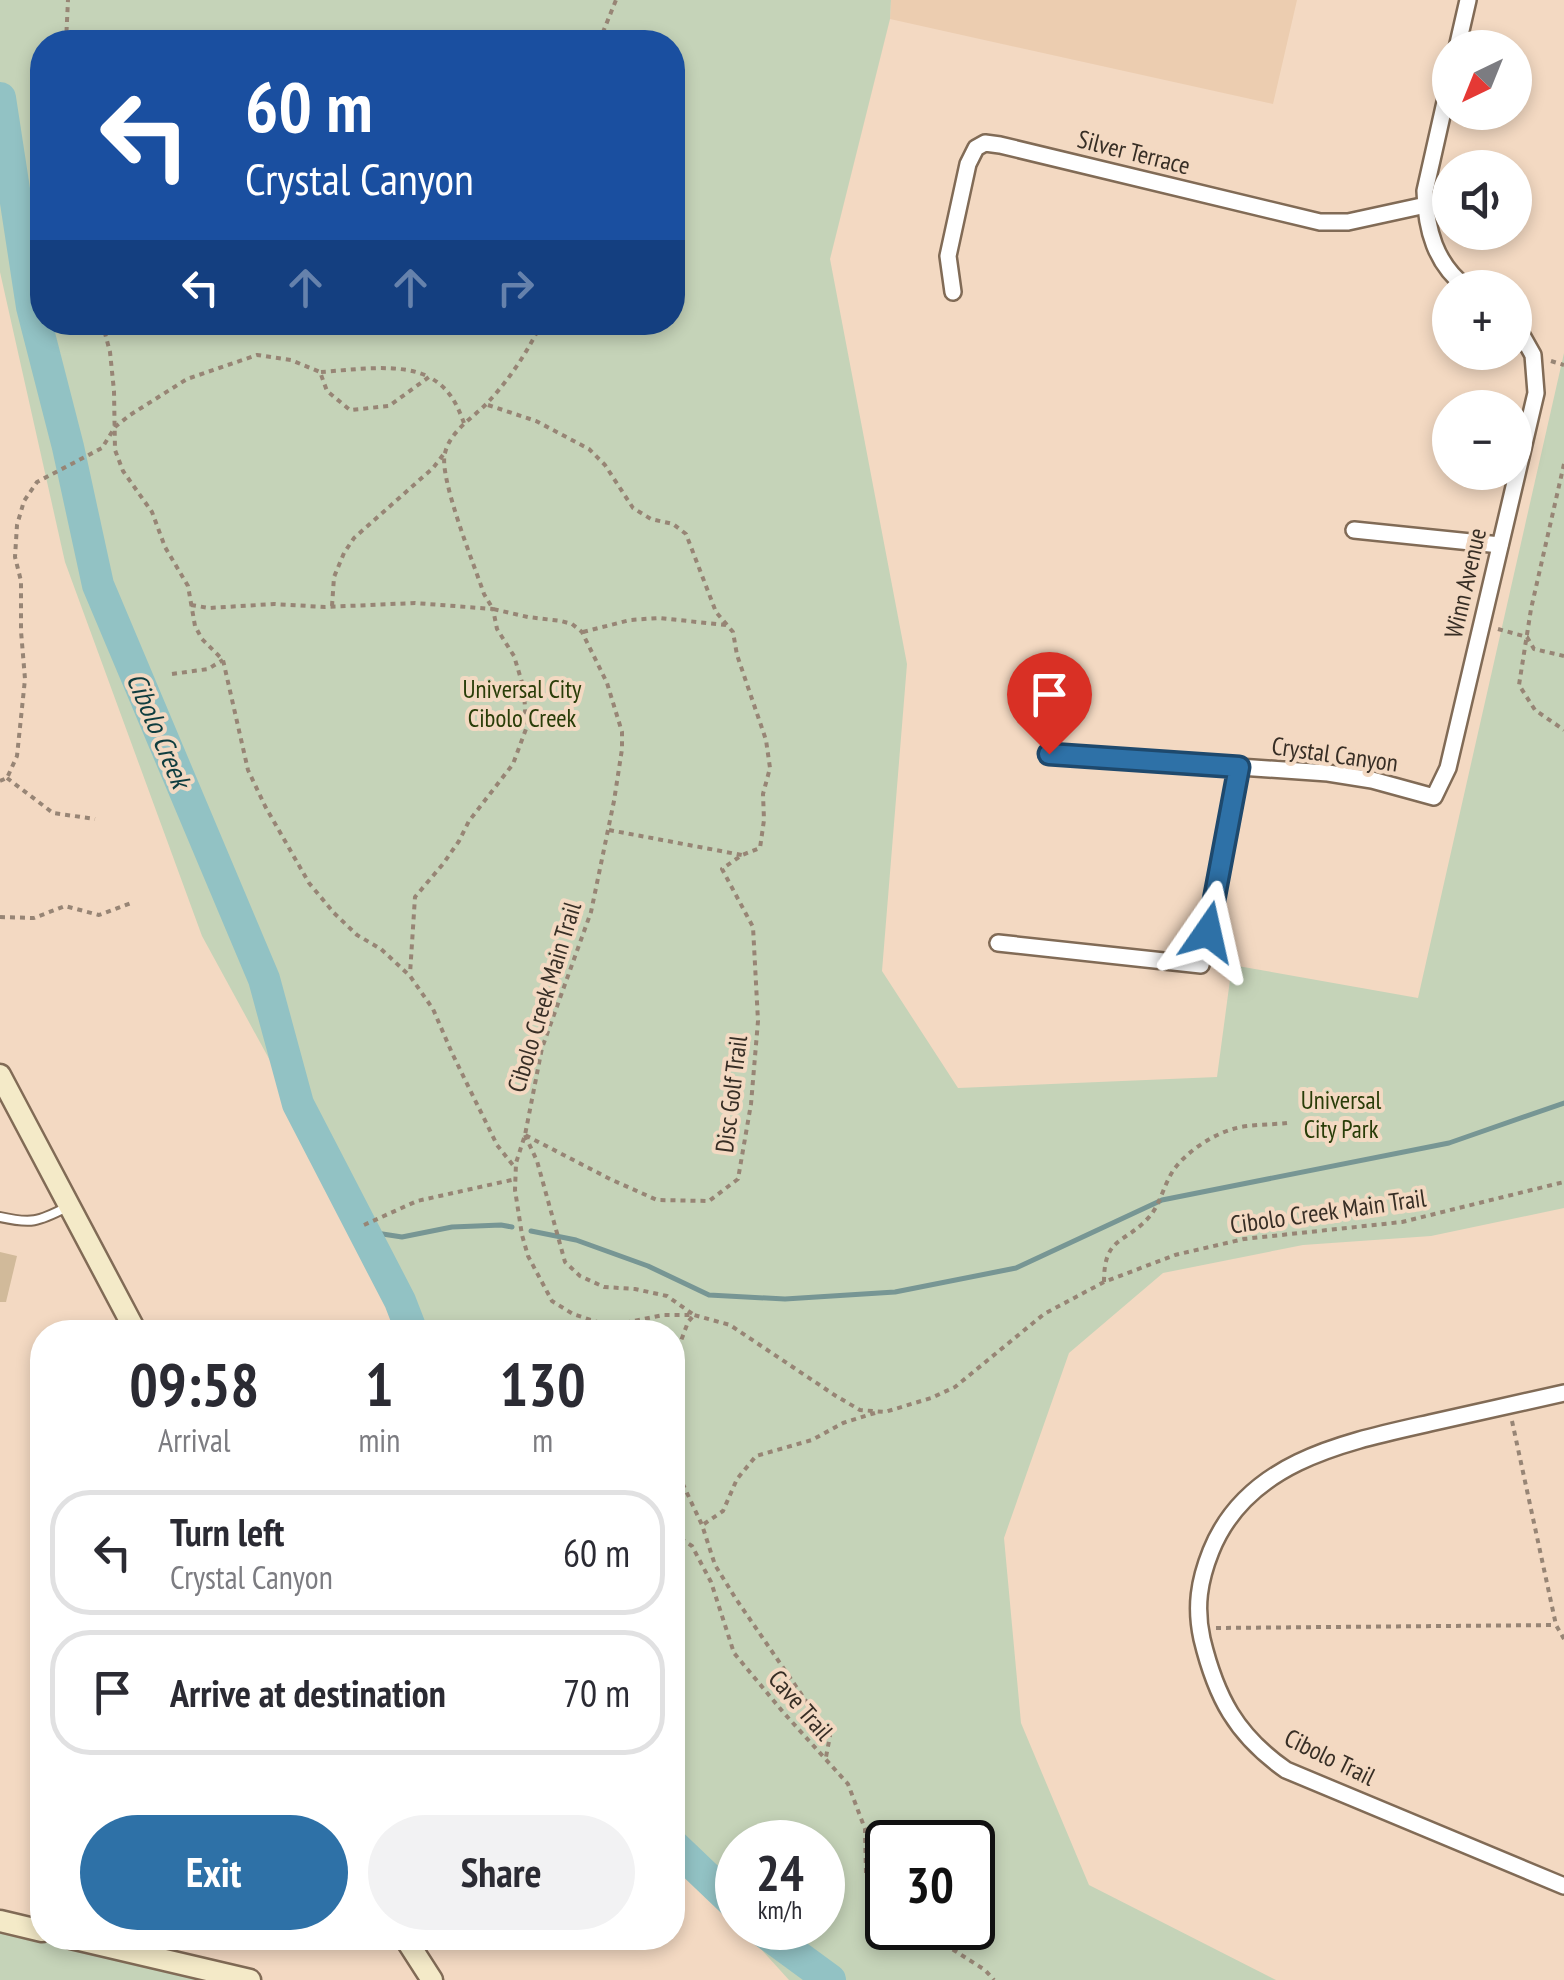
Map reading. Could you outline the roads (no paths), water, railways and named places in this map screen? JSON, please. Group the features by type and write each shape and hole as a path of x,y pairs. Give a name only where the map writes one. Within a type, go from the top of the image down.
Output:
{"main road":[{"path":"0,1075 130,1320"},
{"path":"0,1920 30,1928"},
{"path":"122,1950 250,1980"},
{"path":"413,1950 432,1980"}],"street":[{"path":"1462,30 1468,0"},
{"path":"1439,130 1425,191 1426,205 1428,230 1439,258 1449,270"},
{"name":"Silver Terrace","path":"953,292 948,256 964,182 976,148 985,144 1320,222 1348,222 1426,205"},
{"name":"Winn Avenue","path":"1434,797 1448,768 1536,394 1532,353"},
{"path":"1354,530 1500,545"},
{"name":"Crystal Canyon","path":"1049,754 1328,773 1434,797"},
{"path":"998,943 1201,965 1239,767"},
{"name":"Cibolo Trail","path":"1564,1393 1344,1442 1304,1458 1242,1501 1217,1536 1202,1573 1197,1602 1209,1667 1226,1709 1250,1741 1277,1764 1564,1886"}],"lane":[{"path":"0,1217 25,1222 46,1218 69,1206"}],"waterway":[{"name":"Cibolo Creek","path":"0,98 30,294"},
{"name":"Cibolo Creek","path":"39,335 98,585 264,979 298,1104 407,1320"},
{"path":"531,1231 576,1240 648,1266 709,1295 785,1299 895,1292 1016,1268 1162,1200 1449,1143 1564,1103"},
{"path":"363,1231 402,1237 452,1227 512,1227"},
{"name":"Cibolo Creek","path":"685,1856 715,1885"},
{"name":"Cibolo Creek","path":"789,1950 830,1980"}],"park label":[{"name":"Universal City Cibolo Creek","path":"522,704"},
{"name":"Universal City Park","path":"1341,1114"}]}
